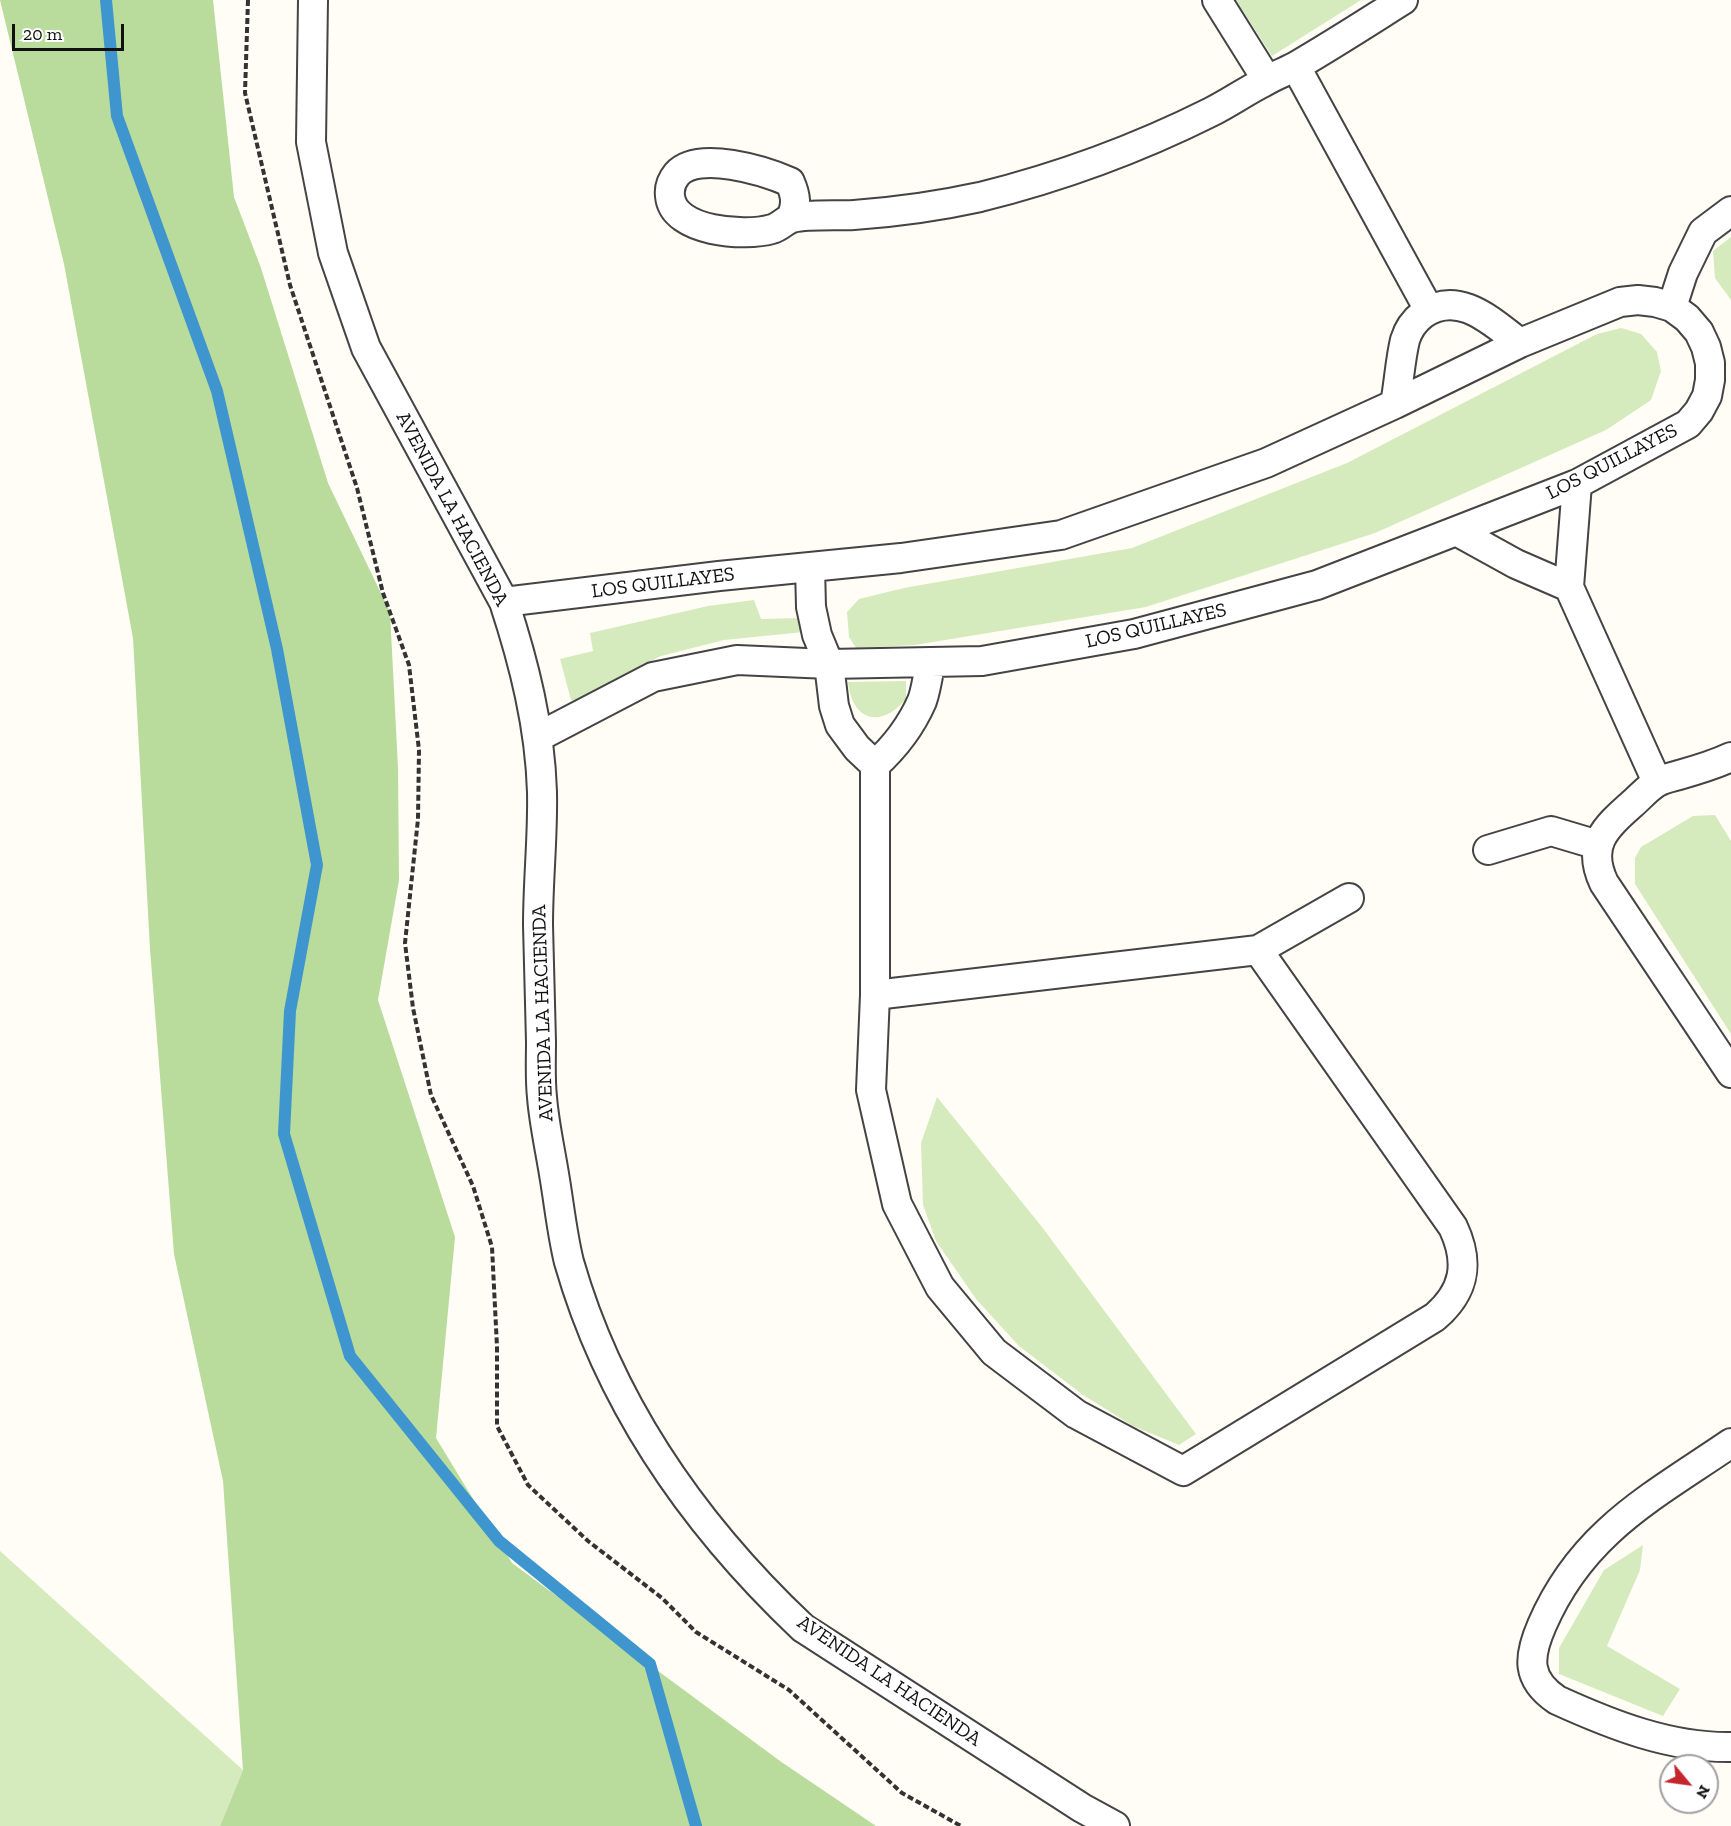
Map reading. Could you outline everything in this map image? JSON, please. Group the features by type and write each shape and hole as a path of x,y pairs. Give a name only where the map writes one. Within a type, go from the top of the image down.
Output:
{"street":[{"name":"AVENIDA LA HACIENDA","path":"313,0 311,142 333,253 366,348 504,602 519,646 538,737 542,799 538,891 542,1098 569,1260 592,1326 612,1372 639,1426 671,1477 706,1526 768,1596 803,1628 1082,1808 1114,1826"},
{"path":"1217,0 1267,80"},
{"path":"791,218 853,215 916,208 978,197 1038,182 1098,162 1213,111 1267,80 1296,67 1403,0"},
{"path":"1296,67 1430,310"},
{"path":"1672,307 1683,273 1703,232 1731,211"},
{"name":"LOS QUILLAYES","path":"504,602 901,558 1061,534 1266,463 1520,343 1620,302 1638,300 1672,307 1688,318 1706,346 1721,362 1710,380 1707,396 1699,411 1688,424 1577,484 1317,585 1134,634 982,662 829,664 737,660 653,677 538,737"},
{"path":"1395,404 1405,341 1410,328 1430,310 1455,304 1469,307 1520,343"},
{"path":"1577,484 1569,587 1657,782"},
{"path":"1458,532 1516,564 1569,587"},
{"path":"810,567 811,607 817,635 829,664 834,706 840,725 857,748 875,765 875,994 871,1090 897,1204 940,1287 994,1352 1076,1414 1183,1472 1435,1317 1448,1306 1457,1292 1462,1276 1463,1259 1460,1243 1453,1227 1258,950"},
{"path":"875,765 890,752 904,733 922,699 930,664"},
{"path":"1731,757 1716,764 1657,782 1611,823 1603,833 1596,857 1598,871 1604,883 1731,1073"},
{"path":"1488,850 1551,831 1598,845"},
{"path":"875,994 1258,950 1349,898"},
{"path":"1731,1443 1638,1505 1610,1528 1585,1554 1565,1581 1548,1610 1531,1655 1532,1670 1537,1682 1546,1693 1557,1700 1637,1732 1679,1742 1731,1747"}],"path":[{"path":"248,0 245,93 285,264 357,488 383,593 409,665 419,750 419,807 405,943 413,1008 431,1095 472,1186 492,1247 497,1347 497,1426 528,1485 588,1541 663,1598 696,1632 789,1690 902,1793 961,1826"}],"green space":[{"path":"0,0 213,0 234,197 261,268 328,483 390,612 398,768 399,880 378,1000 455,1237 436,1438 512,1563 780,1761 876,1826 220,1826 243,1770 223,1481 174,1254 150,949 133,638 64,264"},
{"path":"1236,0 1361,0 1272,56"},
{"path":"1731,237 1731,300 1715,278 1713,251"},
{"path":"1621,328 1641,334 1657,352 1661,371 1651,400 1606,430 1375,533 1146,607 915,645 856,648 849,637 847,612 859,599 904,588 1132,548 1347,463 1597,334"},
{"path":"754,600 761,619 800,618 804,632 724,640 661,656 627,673 604,692 585,702 571,700 560,659 593,651 590,633 708,606"},
{"path":"906,681 906,699 887,714 878,717 869,716 855,705 848,682"},
{"path":"1715,815 1731,841 1731,1034 1635,884 1635,858 1641,847 1693,816"},
{"path":"937,1097 1042,1227 1196,1434 1179,1445 1133,1426 1083,1395 1019,1346 976,1299 936,1241 923,1205 921,1143"},
{"path":"1643,1545 1640,1570 1607,1646 1680,1689 1663,1716 1559,1674 1559,1648 1604,1570"},
{"path":"0,1551 243,1770 220,1826 0,1826"}],"waterway":[{"path":"106,0 117,116 217,391 277,649 317,865 290,1011 284,1134 350,1356 499,1541 650,1664 696,1826"}]}
